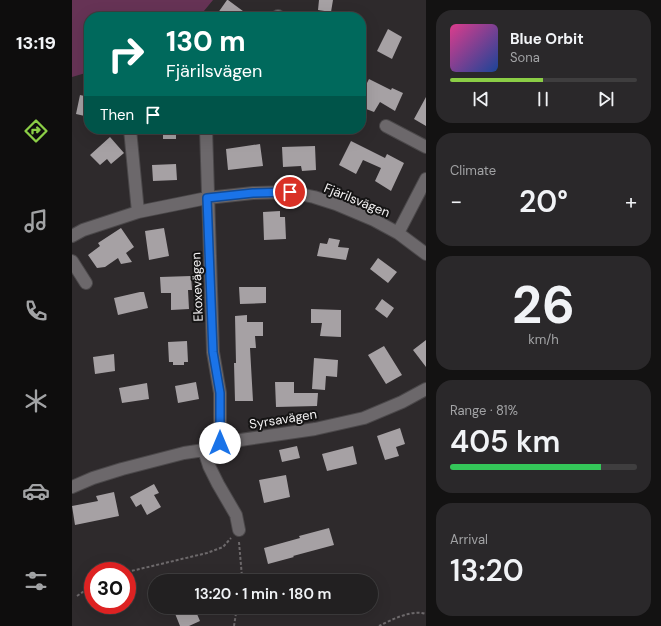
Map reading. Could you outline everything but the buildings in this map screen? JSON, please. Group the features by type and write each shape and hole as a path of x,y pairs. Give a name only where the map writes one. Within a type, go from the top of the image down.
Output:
{"street":[{"path":"386,126 426,147"},
{"path":"130,134 138,212"},
{"name":"Ekoxevägen","path":"206,134 213,352 220,393 220,443"},
{"name":"Fjärilsvägen","path":"398,233 426,179"},
{"name":"Fjärilsvägen","path":"72,236 82,230 138,212 207,198 253,193 290,192 314,197 336,204 374,220 398,233 426,254"},
{"path":"72,262 86,283"},
{"name":"Syrsavägen","path":"72,487 93,478 122,469 184,453 204,450 220,443 315,429 364,418 402,402 426,389"},
{"path":"204,450 209,466 236,515 239,530"}],"path":[{"path":"136,570 207,553 223,547 239,530"},
{"path":"239,530 242,574"},
{"path":"77,596 84,591"},
{"path":"379,626 403,616 423,612 426,614"},
{"path":"234,626 236,614"}],"shaded area":[{"path":"72,0 213,0 203,12 84,12 84,73 72,77"}],"route":[{"path":"220,443 220,393 213,352 207,198 253,193 290,192"}]}
